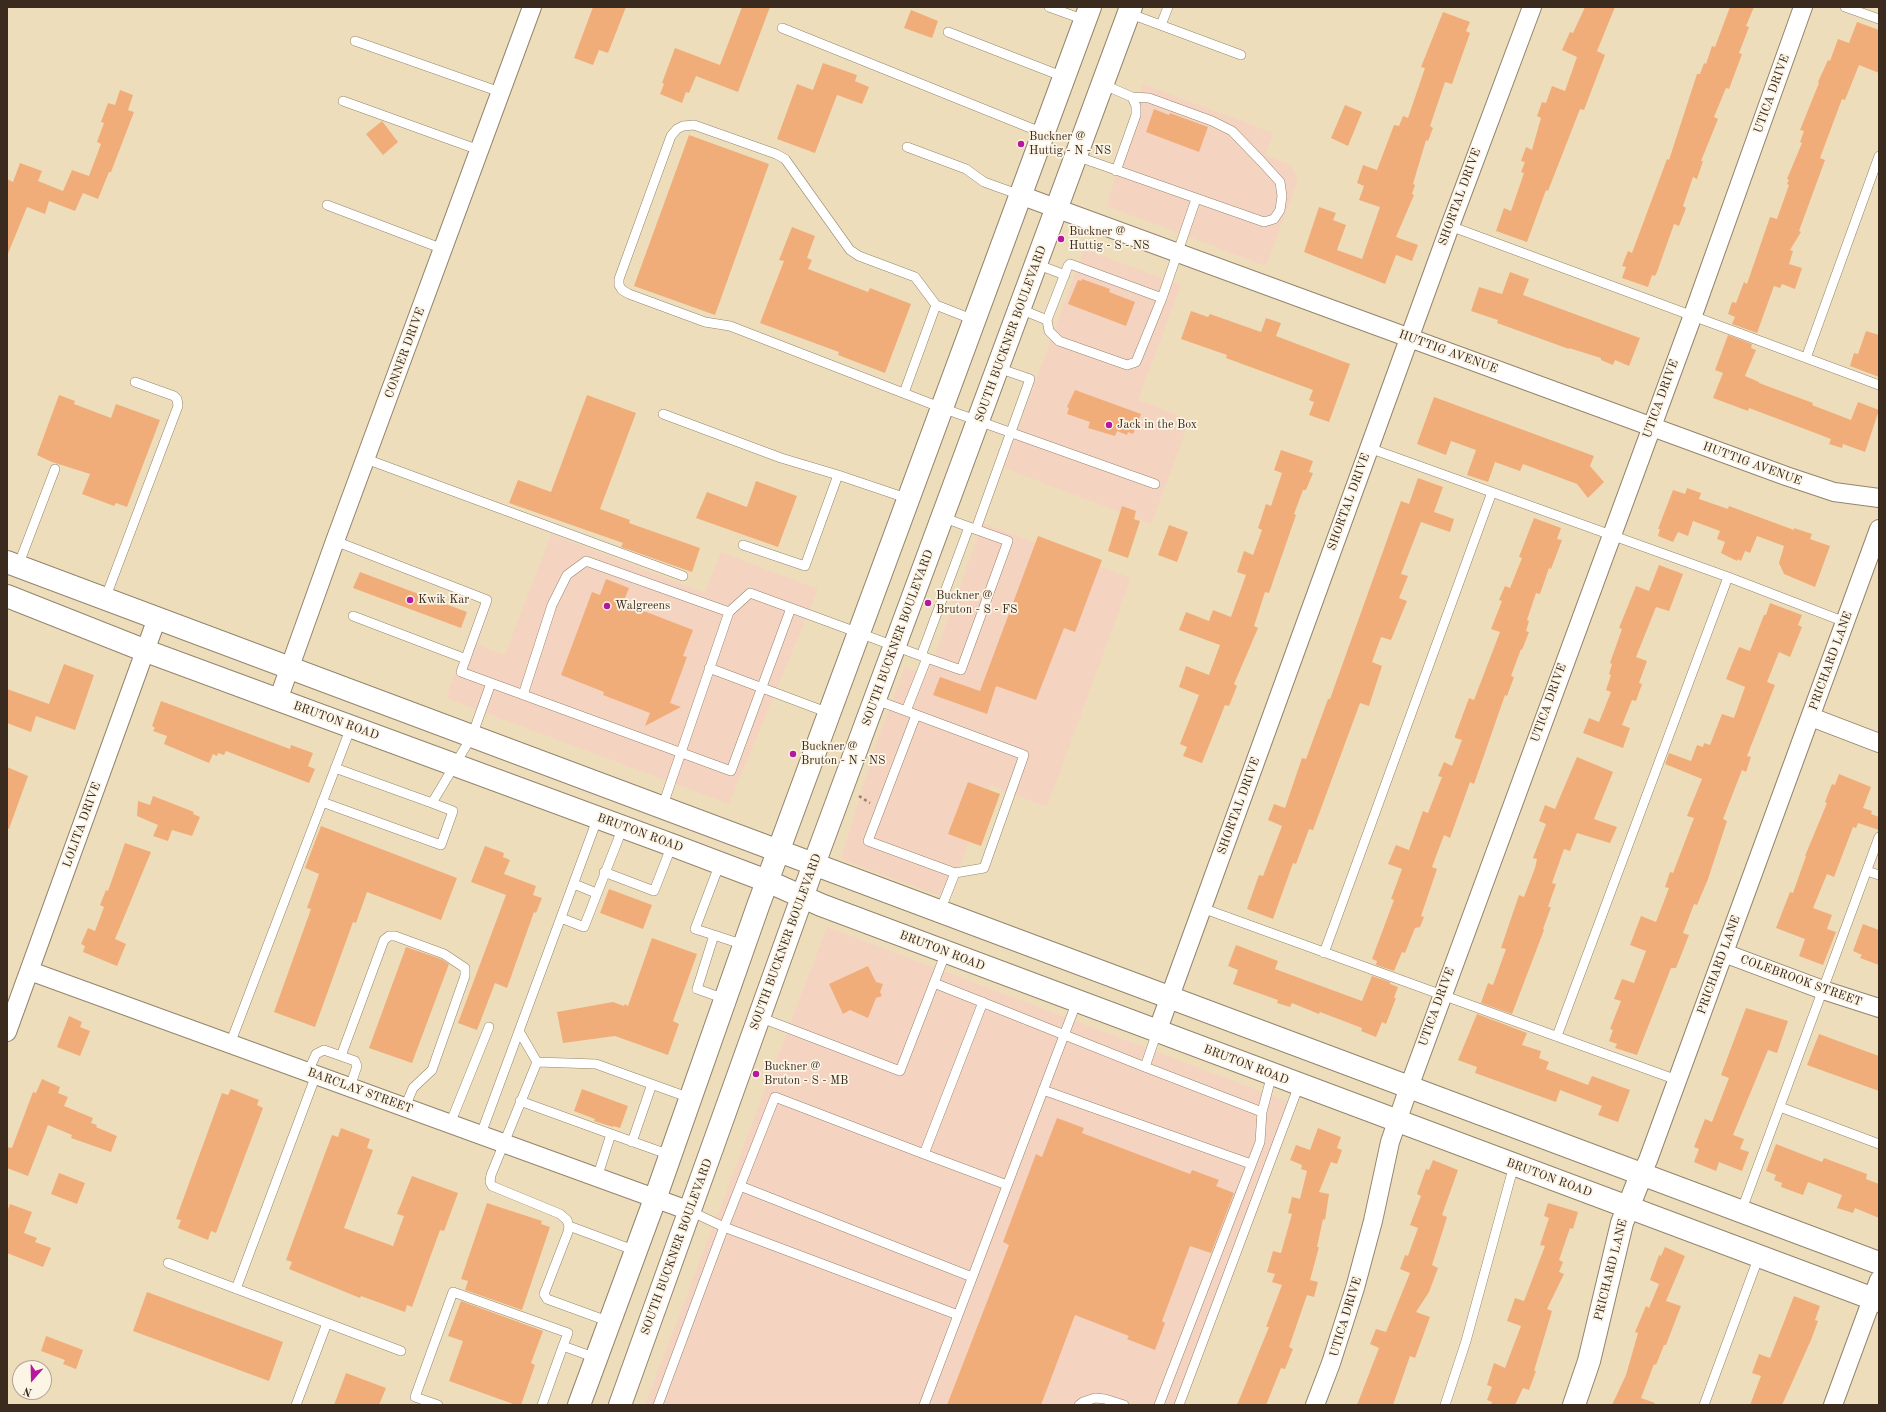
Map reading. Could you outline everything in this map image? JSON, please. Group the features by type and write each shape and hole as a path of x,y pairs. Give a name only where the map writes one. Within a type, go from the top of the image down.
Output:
{"main road":[{"name":"SOUTH BUCKNER BOULEVARD","path":"620,1405 802,896 876,700 894,646 1020,310 1130,10"},
{"path":"579,1405 655,1199 767,881 1087,14"},
{"path":"12,564 1879,1264"},
{"name":"BRUTON ROAD","path":"7,596 146,651 350,727 456,764 720,863 767,881 821,905 1299,1085 1759,1256 1877,1293"},
{"name":"PRICHARD LANE","path":"1574,1405 1589,1361 1622,1223 1641,1174"}],"street":[{"name":"CONNER DRIVE","path":"278,700 532,7"},
{"name":"SHORTAL DRIVE","path":"1157,1032 1409,338 1532,7"},
{"name":"UTICA DRIVE","path":"1316,1405 1355,1288 1373,1221 1390,1142 1397,1121 1441,995 1693,315 1803,7"},
{"name":"HUTTIG AVENUE","path":"1020,195 1651,427 1834,492 1879,498"},
{"name":"PRICHARD LANE","path":"1641,1174 1648,1160 1879,529"},
{"name":"LOLITA DRIVE","path":"7,1032 157,618"},
{"path":"1811,717 1879,743"},
{"name":"COLEBROOK STREET","path":"1724,953 1823,990 1879,1008"},
{"name":"BARCLAY STREET","path":"30,971 690,1211"},
{"path":"1833,1405 1877,1293"}],"lane":[{"path":"1049,7 1087,14"},
{"path":"1161,25 1168,7"},
{"path":"1845,7 1879,19"},
{"path":"1130,10 1161,25 1241,55"},
{"path":"782,28 1043,133"},
{"path":"948,32 1064,77"},
{"path":"356,41 500,92"},
{"path":"1076,156 1264,222 1274,219 1280,210 1280,182 1240,138 1225,127 1149,98 1132,97 1102,84"},
{"path":"1116,171 1136,115 1136,106 1132,97"},
{"path":"343,101 479,150"},
{"path":"974,320 936,305 915,277 859,256 850,250 785,159 776,154 694,125 683,126 677,129 671,136 619,279 619,285 622,290 705,322 730,326 942,408 1155,484"},
{"path":"908,147 966,169 984,182 1020,195"},
{"path":"1806,358 1879,156"},
{"path":"1162,298 1070,264 1064,275 1047,320 1049,331 1059,341 1127,365 1131,365 1136,362 1162,298 1196,199"},
{"path":"327,205 443,249"},
{"path":"1450,226 1879,385"},
{"path":"1036,264 1064,275"},
{"path":"904,393 936,305"},
{"path":"1020,310 1047,320"},
{"path":"906,711 924,657 972,528 1011,433 1030,379 998,368"},
{"path":"105,599 178,406 177,399 174,396 135,382"},
{"path":"663,414 781,458 909,499"},
{"path":"1369,448 1612,535 1845,622"},
{"path":"366,459 683,576"},
{"path":"12,564 55,469"},
{"path":"743,545 805,566 838,475"},
{"path":"1324,953 1492,492"},
{"path":"662,808 729,612 750,593 961,670 1008,541 942,517"},
{"path":"335,542 488,600 461,672 731,771 791,608"},
{"path":"523,695 552,605 567,575 586,561 729,612"},
{"path":"1557,1036 1728,578"},
{"path":"353,616 466,659"},
{"path":"710,668 829,713"},
{"path":"432,803 472,736 492,683"},
{"path":"876,700 1024,755 984,868 955,873 868,841 916,715"},
{"path":"230,1044 350,727"},
{"path":"322,802 441,845 453,811 335,768"},
{"path":"481,1134 598,817"},
{"path":"561,918 584,927 604,872 623,827"},
{"path":"1741,1212 1879,837"},
{"path":"604,872 654,891 672,845"},
{"path":"720,863 695,929 744,945"},
{"path":"1867,871 1879,875"},
{"path":"940,911 955,873"},
{"path":"574,884 596,893"},
{"path":"1202,908 1677,1080"},
{"path":"341,1056 384,940 389,936 395,936 444,954 465,968 465,976 432,1070 413,1088 405,1107"},
{"path":"714,936 697,989 725,999"},
{"path":"759,1018 900,1071 946,952"},
{"path":"934,983 1262,1112"},
{"path":"924,1405 1076,1001"},
{"path":"924,1154 983,1002"},
{"path":"450,1124 489,1027"},
{"path":"519,1031 537,1062"},
{"path":"1145,1067 1157,1032"},
{"path":"236,1289 312,1074 316,1054 324,1050 355,1061 357,1066 350,1087"},
{"path":"537,1062 596,1064 690,1098"},
{"path":"537,1062 503,1143 491,1175 490,1182 492,1186 560,1214 567,1220 569,1226 544,1294 547,1298 610,1322"},
{"path":"1159,1405 1260,1142 1262,1112 1272,1074"},
{"path":"632,1142 652,1084"},
{"path":"1179,1405 1299,1085"},
{"path":"1043,1090 1251,1164"},
{"path":"658,1405 724,1227 775,1097 1007,1185"},
{"path":"520,1101 670,1155"},
{"path":"1780,1107 1879,1144"},
{"path":"597,1178 611,1134"},
{"path":"1445,1405 1460,1364 1514,1165"},
{"path":"740,1186 972,1277"},
{"path":"690,1211 724,1227 958,1315"},
{"path":"569,1226 636,1251"},
{"path":"1704,1405 1759,1256"},
{"path":"168,1263 401,1351"},
{"path":"438,1405 415,1397 453,1292 568,1333 542,1405"},
{"path":"296,1405 327,1323"},
{"path":"563,1346 596,1358"},
{"path":"1079,1405 1095,1398 1105,1399 1124,1405"}],"path":[{"path":"857,795 870,803"}],"shaded area":[{"path":"1143,84 1273,133 1265,155 1291,165 1298,180 1266,266 1107,206"},
{"path":"1084,249 1181,285 1138,400 1190,420 1151,524 1004,468"},
{"path":"983,523 1131,578 1047,807 990,785 948,899 841,859 877,741 905,667 927,676"},
{"path":"551,534 705,593 721,552 818,589 729,804 446,698 467,641 505,655"},
{"path":"827,927 1294,1104 1180,1405 645,1405"}],"building":[{"path":"593,7 626,7 608,53 599,50 593,65 574,58"},
{"path":"742,7 770,7 738,92 696,76 689,93 686,92 682,103 660,94 664,84 662,83 675,48 720,65"},
{"path":"1585,7 1615,7 1597,51 1605,55 1584,110 1580,109 1548,191 1546,190 1527,242 1496,231 1504,208 1511,211 1524,173 1521,172 1525,162 1521,161 1526,147 1532,150 1541,118 1537,116 1542,102 1546,103 1552,86 1565,91 1577,57 1562,50 1570,32 1573,33"},
{"path":"1730,7 1754,7 1746,26 1749,27 1739,53 1742,54 1729,89 1726,88 1714,117 1718,119 1701,161 1703,161 1697,179 1693,177 1683,206 1686,208 1679,226 1674,224 1657,272 1655,276 1652,275 1648,287 1622,278 1626,267 1622,266 1628,251 1632,253 1667,159 1669,160 1697,74 1700,74 1704,63 1706,64 1712,46 1715,47"},
{"path":"911,10 938,21 932,38 904,28"},
{"path":"1443,12 1470,22 1466,31 1470,33 1452,84 1445,82 1430,126 1433,128 1428,141 1426,140 1413,184 1415,185 1412,194 1414,195 1396,237 1418,245 1412,261 1396,255 1385,284 1304,252 1319,207 1336,213 1333,220 1346,225 1337,250 1362,259 1380,207 1359,200 1364,186 1357,183 1363,165 1377,170 1394,125 1399,126 1403,116 1408,118 1425,68 1421,67"},
{"path":"1857,22 1879,30 1879,73 1859,65 1845,100 1842,99 1820,158 1825,160 1799,231 1801,232 1790,250 1793,251 1789,264 1802,268 1795,289 1782,284 1780,288 1774,286 1757,333 1732,324 1735,317 1728,314 1732,302 1736,303 1744,282 1747,284 1770,217 1777,219 1789,185 1787,184 1789,180 1787,179 1802,143 1800,142 1804,131 1800,130 1819,83 1818,82 1828,60 1830,61 1838,39 1849,43"},
{"path":"823,63 857,75 855,81 869,87 862,104 837,95 815,153 777,139 797,84 813,90"},
{"path":"120,90 133,95 128,110 134,112 111,172 109,172 98,199 83,193 75,211 49,201 45,214 27,207 7,256 7,179 13,182 20,163 42,171 38,181 63,191 72,170 89,176 101,144 97,142 104,123 101,122 108,103 115,105"},
{"path":"1345,105 1362,112 1348,146 1331,138"},
{"path":"1154,109 1169,115 1170,113 1208,127 1199,152 1146,132"},
{"path":"382,121 398,142 383,155 366,134"},
{"path":"689,135 769,164 715,315 634,286"},
{"path":"792,227 815,236 807,258 812,260 808,269 868,292 870,288 911,304 885,373 838,355 839,352 760,323 784,261 779,260"},
{"path":"1510,272 1529,279 1523,295 1640,338 1629,366 1615,360 1613,365 1601,360 1601,358 1569,349 1497,323 1498,320 1471,311 1479,287 1502,294"},
{"path":"1082,279 1110,289 1109,292 1135,302 1126,326 1068,304 1078,280 1081,281"},
{"path":"1191,311 1208,317 1210,314 1261,332 1266,318 1281,323 1276,336 1350,364 1329,422 1309,415 1314,402 1309,400 1313,390 1226,358 1227,355 1181,339"},
{"path":"1866,331 1879,335 1879,377 1850,366 1854,353 1858,354"},
{"path":"1728,335 1752,344 1751,348 1756,350 1745,376 1759,383 1813,403 1812,405 1851,420 1858,402 1879,410 1865,452 1843,444 1842,448 1829,444 1831,439 1749,408 1748,411 1713,398 1723,373 1715,370"},
{"path":"1075,390 1141,414 1133,434 1128,432 1127,435 1117,431 1115,436 1088,428 1090,422 1067,414 1069,408 1067,407"},
{"path":"59,395 75,401 74,404 111,418 116,404 160,420 127,507 116,503 114,506 82,494 90,474 52,462 37,455"},
{"path":"587,395 636,413 600,509 630,520 629,523 700,548 692,572 621,547 623,543 509,503 518,480 551,492"},
{"path":"1434,397 1594,456 1590,466 1604,482 1588,498 1577,484 1523,464 1520,471 1495,462 1488,482 1467,475 1476,450 1451,441 1446,455 1417,444"},
{"path":"1281,450 1313,461 1309,472 1313,473 1306,490 1303,490 1294,514 1296,515 1269,593 1265,592 1254,626 1258,628 1234,684 1237,686 1229,706 1225,705 1202,763 1183,756 1187,747 1180,744 1199,695 1179,687 1186,666 1209,675 1220,645 1179,630 1186,612 1209,621 1213,610 1231,617 1246,575 1237,572 1244,551 1253,555 1262,530 1258,528 1266,504 1271,506 1282,473 1274,470"},
{"path":"1418,478 1443,487 1434,512 1454,519 1450,532 1421,522 1401,574 1408,576 1399,598 1407,601 1391,640 1381,637 1372,662 1382,666 1369,706 1360,703 1313,830 1309,829 1296,864 1293,863 1273,919 1247,909 1259,875 1263,876 1282,826 1268,820 1274,804 1285,808 1302,758 1306,759 1328,699 1330,699 1401,501 1409,504"},
{"path":"756,481 797,496 778,547 696,518 707,492 747,507"},
{"path":"1687,488 1701,493 1699,499 1728,509 1729,506 1794,530 1794,528 1812,534 1810,539 1830,546 1815,587 1784,574 1779,563 1784,546 1757,536 1750,553 1745,551 1741,561 1738,559 1737,561 1721,553 1725,542 1717,539 1720,531 1693,521 1688,536 1678,532 1673,542 1658,536 1660,529 1658,529 1673,490 1685,494"},
{"path":"1122,506 1136,511 1134,519 1140,521 1128,558 1108,551"},
{"path":"1534,518 1561,528 1557,539 1562,540 1551,569 1549,568 1540,594 1536,593 1527,620 1529,621 1526,631 1529,632 1511,676 1514,677 1507,696 1505,695 1474,784 1470,782 1450,838 1444,835 1432,867 1437,869 1421,916 1424,917 1420,927 1415,928 1405,953 1402,952 1394,971 1376,965 1377,961 1372,959 1394,900 1391,899 1402,869 1388,864 1396,845 1409,850 1423,811 1428,813 1442,777 1438,776 1444,762 1452,766 1462,740 1455,738 1455,736 1469,698 1474,700 1500,632 1491,629 1502,601 1499,600 1505,586 1510,588 1522,558 1519,557"},
{"path":"1169,525 1188,532 1177,562 1158,555"},
{"path":"1038,536 1102,560 1075,632 1064,628 1036,700 996,686 987,714 933,695 940,677 980,691"},
{"path":"1659,565 1683,574 1669,611 1656,607 1636,657 1647,661 1639,683 1642,684 1636,701 1632,700 1622,725 1630,728 1623,748 1583,733 1589,718 1599,722 1611,692 1606,690 1611,675 1609,674 1612,664 1610,663 1622,629 1619,628 1636,586 1649,591"},
{"name":"Kwik Kar","path":"360,572 467,612 461,628 353,588"},
{"name":"Walgreens","path":"606,579 629,588 623,603 693,630 683,656 687,657 670,703 681,707 645,726 650,713 603,695 604,692 561,675 592,592 600,595"},
{"path":"1770,603 1802,615 1798,625 1802,627 1790,657 1779,652 1767,682 1775,685 1747,756 1751,757 1746,772 1742,770 1723,819 1727,821 1708,879 1697,905 1694,904 1683,933 1689,935 1676,968 1671,968 1637,1055 1615,1048 1617,1044 1609,1041 1613,1030 1610,1029 1621,1001 1614,999 1622,979 1634,983 1646,951 1630,945 1641,916 1656,922 1669,888 1665,887 1670,872 1673,873 1694,818 1687,816 1702,779 1665,764 1669,753 1691,761 1697,745 1703,747 1704,743 1710,745 1722,714 1734,718 1745,687 1726,679 1739,647 1750,651"},
{"path":"64,664 94,675 75,730 36,716 31,732 7,723 7,689 49,704"},
{"path":"161,701 290,749 291,745 313,753 308,766 315,769 309,783 226,751 224,755 218,753 217,756 213,754 209,763 164,744 167,736 153,731 155,728 152,726"},
{"path":"1577,757 1613,772 1594,819 1617,827 1610,843 1577,833 1570,851 1564,849 1552,883 1556,884 1548,907 1551,907 1543,929 1544,930 1512,1014 1481,1003 1488,983 1493,985 1506,949 1501,948 1519,895 1524,897 1535,868 1537,859 1533,858 1546,824 1539,821 1545,805 1555,809"},
{"path":"7,767 28,776 9,829 7,828"},
{"path":"1839,774 1871,787 1863,808 1872,811 1871,814 1879,817 1879,830 1858,823 1856,828 1853,827 1834,877 1827,874 1813,908 1832,915 1827,929 1836,932 1823,965 1799,956 1805,939 1776,928 1790,892 1793,893 1805,856 1827,803 1825,802 1832,784 1835,785"},
{"path":"968,782 1000,794 981,846 948,834"},
{"path":"153,796 194,812 193,814 200,817 192,836 172,830 168,841 153,836 158,825 137,816 138,801 150,805"},
{"path":"321,826 457,878 441,920 367,892 356,923 353,922 315,1027 274,1012 311,909 307,908 319,874 305,868"},
{"path":"125,843 151,852 115,939 126,944 117,966 83,952 85,946 81,944 88,928 95,931 104,907 100,905 106,890 108,891"},
{"path":"485,846 504,853 503,857 510,860 504,874 536,886 533,895 542,898 536,913 534,912 507,988 495,983 477,1030 458,1023 506,895 471,882"},
{"path":"609,889 652,905 643,929 600,913"},
{"path":"1863,924 1879,930 1879,965 1860,958 1862,955 1853,951"},
{"path":"652,938 697,954 673,1021 679,1024 668,1055 615,1036 563,1043 557,1012 613,1002 628,1006"},
{"path":"1236,945 1278,961 1275,969 1362,1001 1372,976 1390,982 1390,984 1398,987 1394,998 1396,998 1386,1024 1382,1022 1376,1037 1361,1031 1362,1028 1320,1012 1319,1014 1292,1003 1290,1007 1277,1003 1278,1000 1233,984 1238,970 1228,966"},
{"path":"406,947 441,959 449,964 412,1063 369,1048"},
{"path":"868,966 876,982 883,984 880,992 882,996 876,998 868,1018 850,1010 843,1014 829,984"},
{"path":"1746,1008 1788,1021 1777,1053 1768,1050 1733,1135 1744,1139 1740,1149 1749,1152 1742,1171 1719,1162 1716,1171 1694,1162 1699,1149 1694,1147 1705,1119 1712,1122 1729,1078 1721,1075"},
{"path":"1477,1014 1527,1033 1522,1045 1541,1051 1539,1058 1549,1062 1546,1069 1588,1085 1592,1076 1630,1090 1618,1122 1598,1115 1602,1106 1560,1090 1556,1102 1475,1073 1477,1067 1458,1060"},
{"path":"69,1016 82,1022 80,1027 90,1031 80,1056 57,1047"},
{"path":"1819,1034 1879,1056 1879,1091 1807,1065"},
{"path":"42,1079 60,1087 58,1093 68,1097 64,1106 93,1118 91,1123 97,1125 96,1127 117,1136 111,1152 71,1138 72,1135 48,1125 28,1176 7,1168 7,1147 12,1148 33,1092 36,1093"},
{"path":"231,1089 259,1100 257,1105 263,1108 216,1233 211,1231 208,1240 178,1228 181,1220 176,1219 222,1093 228,1095"},
{"path":"582,1089 628,1106 620,1128 594,1121 595,1119 574,1111"},
{"path":"1057,1118 1084,1128 1082,1133 1190,1174 1192,1170 1219,1180 1216,1186 1234,1193 1211,1253 1190,1246 1162,1321 1165,1323 1155,1350 1127,1339 1129,1336 1075,1315 1041,1405 947,1405 1009,1245 1003,1242 1036,1154 1042,1157"},
{"path":"341,1128 370,1139 367,1148 373,1150 344,1228 393,1246 404,1216 397,1214 412,1176 458,1193 444,1231 440,1230 412,1307 407,1305 405,1312 361,1296 360,1298 289,1269 292,1262 286,1260 323,1159 332,1135 338,1137"},
{"path":"1318,1128 1341,1137 1337,1148 1342,1150 1337,1164 1331,1162 1319,1192 1329,1194 1325,1220 1323,1219 1317,1247 1319,1247 1310,1280 1318,1282 1314,1297 1307,1295 1289,1347 1293,1349 1285,1369 1281,1368 1266,1405 1237,1405 1269,1327 1266,1327 1282,1285 1272,1282 1275,1274 1267,1272 1273,1251 1281,1253 1292,1214 1288,1213 1292,1197 1300,1199 1307,1171 1301,1169 1302,1165 1290,1160 1296,1145 1310,1150"},
{"path":"1776,1144 1822,1162 1824,1158 1867,1174 1866,1179 1879,1184 1879,1218 1855,1208 1853,1213 1837,1208 1842,1195 1808,1182 1803,1195 1781,1187 1782,1183 1774,1180 1776,1175 1766,1171"},
{"path":"1433,1160 1458,1170 1442,1215 1447,1217 1432,1265 1438,1268 1429,1292 1416,1312 1430,1317 1415,1358 1410,1356 1393,1405 1357,1405 1379,1348 1370,1344 1376,1329 1386,1332 1410,1273 1400,1269 1405,1255 1408,1256 1418,1228 1410,1225 1421,1196 1417,1194 1426,1169 1429,1170"},
{"path":"59,1173 85,1183 77,1204 51,1194"},
{"path":"487,1203 542,1221 541,1224 550,1227 522,1310 465,1290 468,1281 461,1279"},
{"path":"1548,1203 1578,1212 1573,1229 1570,1228 1559,1260 1563,1262 1559,1272 1564,1274 1547,1309 1552,1311 1534,1371 1536,1371 1529,1390 1523,1388 1515,1405 1491,1405 1492,1402 1487,1400 1492,1387 1487,1385 1494,1363 1505,1368 1521,1326 1507,1321 1515,1298 1524,1301 1545,1246 1540,1245 1549,1218 1544,1216"},
{"path":"10,1204 32,1212 24,1233 37,1238 35,1242 51,1248 43,1267 7,1253 7,1212"},
{"path":"1665,1247 1685,1256 1666,1301 1681,1306 1666,1345 1664,1345 1656,1365 1654,1364 1641,1398 1655,1403 1654,1405 1612,1405 1626,1375 1638,1333 1635,1332 1646,1306 1649,1308 1659,1284 1650,1280 1659,1255 1661,1256"},
{"path":"147,1292 283,1342 269,1381 133,1331"},
{"path":"1794,1296 1820,1306 1815,1320 1818,1321 1811,1340 1782,1405 1750,1405 1761,1376 1752,1373 1759,1354 1770,1358"},
{"path":"461,1301 543,1331 531,1363 535,1365 521,1405 516,1405 449,1381 463,1341 448,1336"},
{"path":"46,1336 83,1350 76,1369 63,1364 65,1360 41,1351"},
{"path":"346,1373 386,1388 379,1405 334,1405"}],"place":[{"name":"Buckner @ Huttig - N - NS","path":"1021,144"},
{"name":"Buckner @ Huttig - S - NS","path":"1061,239"},
{"name":"Jack in the Box","path":"1109,425"},
{"name":"Kwik Kar","path":"410,600"},
{"name":"Buckner @ Bruton - S - FS","path":"928,603"},
{"name":"Walgreens","path":"607,606"},
{"name":"Buckner @ Bruton - N - NS","path":"793,754"},
{"name":"Buckner @ Bruton - S - MB","path":"756,1074"}]}
